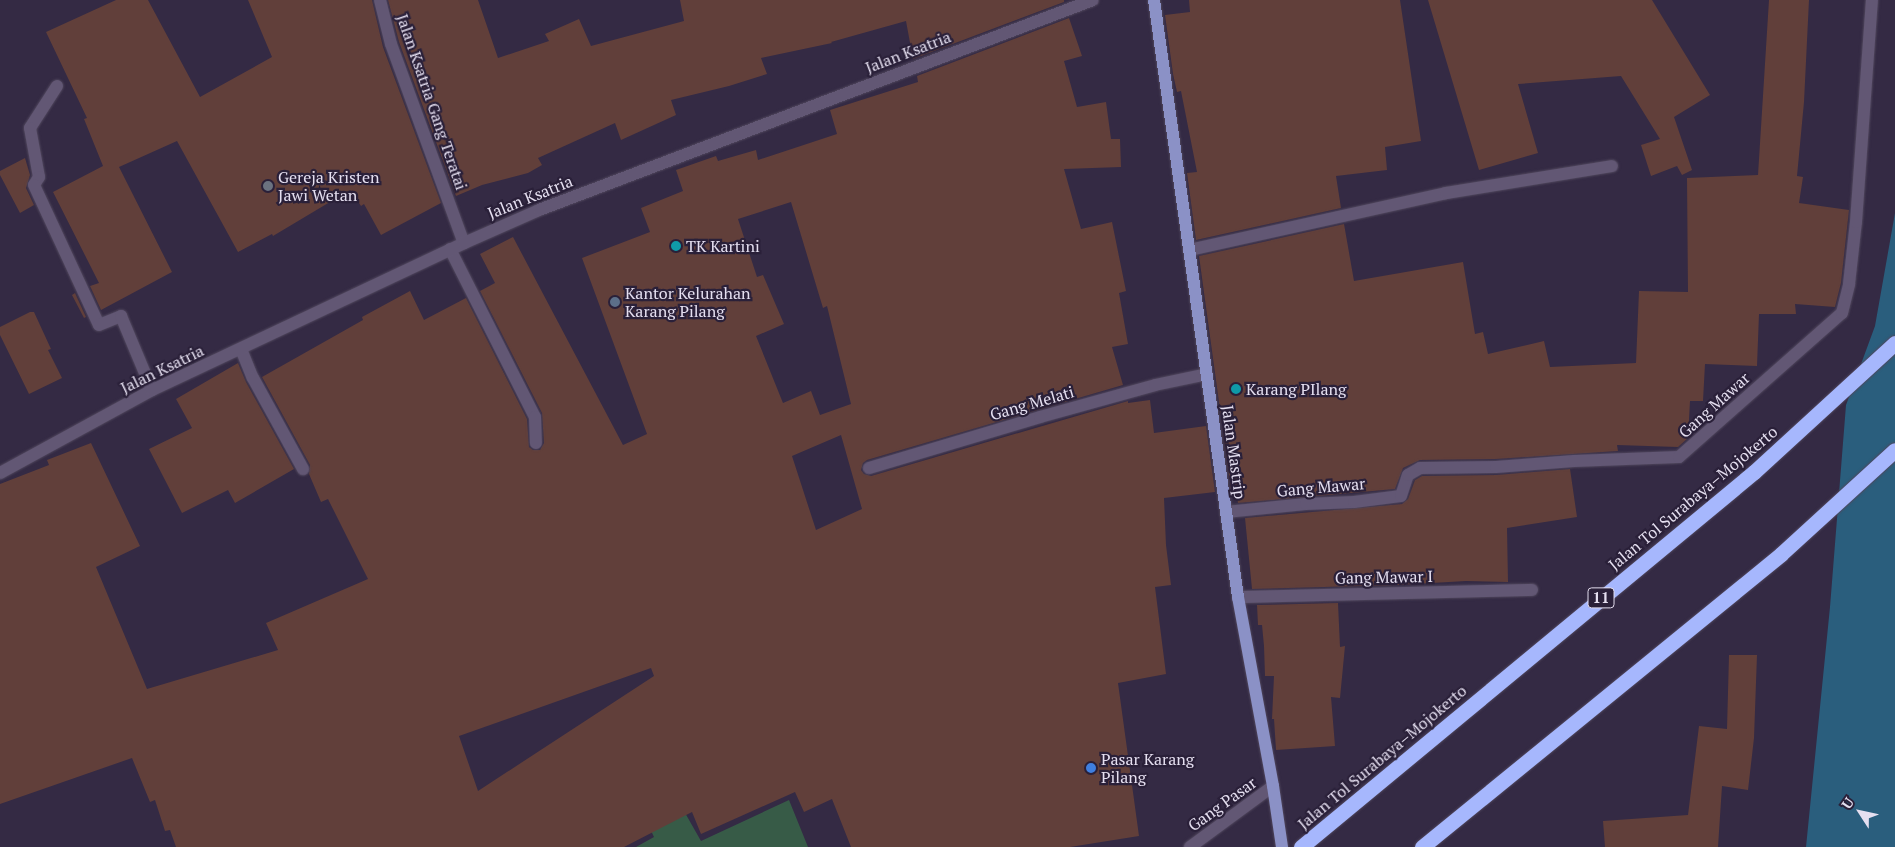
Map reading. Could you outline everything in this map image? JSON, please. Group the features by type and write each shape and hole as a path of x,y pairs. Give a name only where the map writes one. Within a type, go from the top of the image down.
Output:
{"highway":[{"name":"Jalan Tol Surabaya–Mojokerto","path":"1301,847 1754,472 1895,343"},
{"path":"1422,847 1781,554 1895,450"}],"main road":[{"name":"Jalan Mastrip","path":"1154,0 1238,597 1273,786 1282,847"}],"street":[{"name":"Jalan Ksatria Gang Teratai","path":"380,0 392,44 464,243"},
{"name":"Jalan Ksatria","path":"0,472 152,390 450,249 539,210 1093,0"},
{"name":"Gang Mawar","path":"1226,512 1306,504 1354,502 1400,496 1408,475 1420,468 1496,467 1574,461 1679,457 1842,313 1849,284 1856,222 1872,0"},
{"path":"57,86 30,128 39,177 34,185 99,325 121,316 152,390"},
{"path":"1189,250 1446,193 1612,166"},
{"path":"450,249 535,417 536,443"},
{"path":"241,349 253,378 303,469"},
{"name":"Gang Melati","path":"869,468 1155,385 1207,374"},
{"name":"Gang Mawar I","path":"1238,597 1532,590"},
{"name":"Gang Pasar","path":"1190,847 1273,786"}],"green space":[{"path":"630,716 701,841 789,800 808,847 636,847 654,837 643,814"}],"water":[{"path":"1895,213 1895,847 1806,847 1830,607 1846,405 1875,326"}],"building":[{"path":"116,0 148,0 200,97 272,57 248,0 372,0 383,47 441,203 381,235 364,204 361,206 350,190 273,236 272,234 238,252 177,141 119,167 172,272 101,310 90,286 99,283 53,192 103,166 84,119 87,118 46,32"},
{"path":"388,0 478,0 498,58 549,41 545,34 579,19 591,46 684,21 680,0 1064,0 1064,2 913,59 906,21 832,43 761,58 767,74 729,86 671,100 676,115 621,140 615,123 538,158 542,165 528,173 482,185 456,196 399,42"},
{"path":"1189,0 1400,0 1421,141 1385,147 1387,170 1336,176 1341,208 1196,240 1187,173 1197,172 1181,91 1177,92 1173,74 1165,15 1190,12"},
{"path":"1428,0 1652,0 1710,95 1674,117 1692,170 1682,175 1677,166 1651,176 1641,145 1660,139 1621,76 1518,84 1538,153 1479,170"},
{"path":"1769,0 1809,0 1804,102 1797,176 1803,177 1799,203 1849,210 1841,283 1835,307 1795,304 1796,314 1759,314 1757,366 1705,364 1703,401 1690,401 1688,438 1678,447 1617,445 1618,451 1496,459 1420,460 1403,468 1395,489 1238,503 1236,489 1231,490 1199,256 1344,224 1354,281 1463,262 1475,334 1483,332 1488,354 1544,341 1550,367 1636,363 1639,291 1688,292 1687,178 1758,175"},
{"path":"1069,18 1082,56 1064,61 1077,107 1106,102 1111,139 1120,139 1121,167 1064,169 1081,229 1112,222 1126,291 1119,293 1128,344 1112,347 1123,385 867,460 863,463 861,470 864,474 871,476 1128,401 1128,403 1150,400 1154,433 1206,426 1215,492 1164,498 1166,545 1171,585 1155,587 1166,674 1118,683 1139,836 1070,847 851,847 832,799 804,812 795,792 701,834 692,812 624,847 176,847 170,830 165,831 155,800 150,802 132,758 0,804 0,484 49,465 47,460 91,443 140,546 96,567 147,689 278,650 266,623 368,579 328,499 321,502 309,474 310,465 262,377 363,320 362,317 410,291 424,320 466,298 527,419 529,447 533,450 540,450 544,443 542,413 480,291 495,283 480,254 513,237 623,445 647,434 582,258 650,232 641,208 683,191 676,170 716,156 718,161 756,150 758,160 837,134 830,110 918,82 917,76","holes":["791,202 823,308 827,306 851,404 820,415 811,391 783,403 756,336 784,324 763,275 757,277 738,219","841,435 862,509 816,530 792,456","651,668 654,676 478,791 459,736"]},
{"path":"25,158 30,175 26,188 34,205 20,213 0,175 0,171"},
{"path":"75,293 86,317 84,318 72,295"},
{"path":"30,312 34,312 51,349 48,350 62,378 29,394 0,335 0,327"},
{"path":"238,363 246,382 294,469 235,503 228,490 182,513 149,449 192,428 176,399"},
{"path":"1570,469 1577,517 1507,528 1508,582 1466,581 1252,589 1245,518 1402,504 1408,499 1415,480 1422,476 1496,475"},
{"path":"1338,603 1340,647 1345,646 1340,698 1331,697 1335,746 1276,750 1274,719 1272,719 1274,676 1265,676 1262,625 1258,625 1257,605"},
{"path":"1729,655 1757,655 1754,738 1748,790 1722,786 1718,847 1605,847 1603,821 1688,815 1699,726 1727,729"}],"place":[{"name":"Gereja Kristen Jawi Wetan","path":"268,186"},
{"name":"TK Kartini","path":"676,246"},
{"name":"Kantor Kelurahan Karang Pilang","path":"615,302"},
{"name":"Karang PIlang","path":"1236,389"},
{"name":"Pasar Karang Pilang","path":"1091,768"}]}
